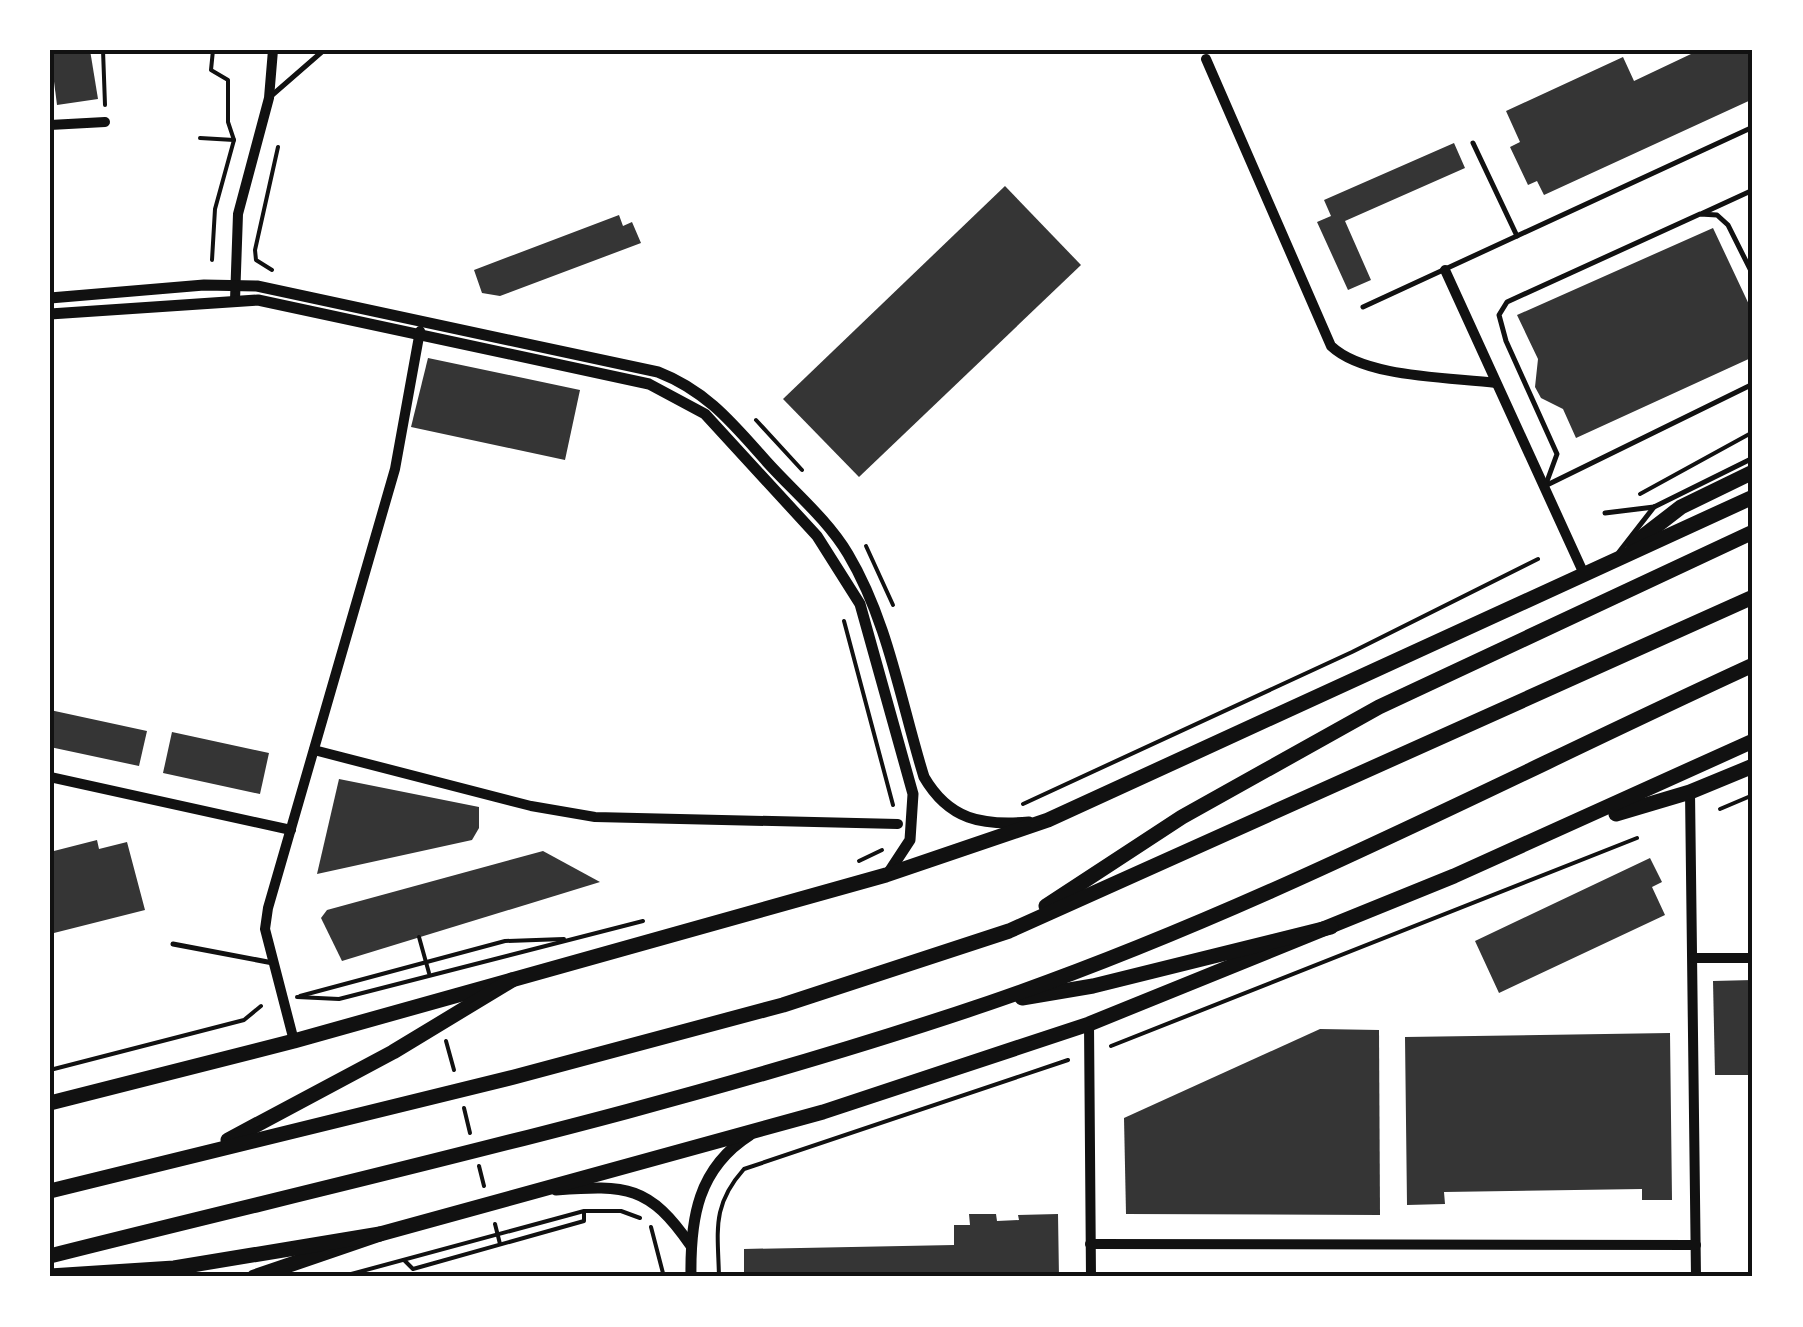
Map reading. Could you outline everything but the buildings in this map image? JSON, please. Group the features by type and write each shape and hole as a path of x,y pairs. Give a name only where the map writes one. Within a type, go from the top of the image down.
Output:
{"main road":[{"path":"1612,561 1681,507 1753,472"},
{"path":"50,1103 294,1041 886,875 1048,820 1753,496"},
{"path":"1008,930 1182,817 1379,707 1753,532"},
{"path":"50,1192 514,1077 783,1004 1008,930 1753,597"},
{"path":"50,1256 688,1092 988,1003 1118,956 1228,908 1753,665"},
{"path":"254,1277 380,1234 758,1130 1089,1024 1331,928 1569,827 1753,740"},
{"path":"1569,827 1690,792 1753,766"},
{"path":"988,1003 1093,986 1331,928"},
{"path":"211,1150 393,1052 512,980"},
{"path":"50,1276 174,1268 380,1234"}],"street":[{"path":"235,300 242,194 269,98 273,50"},
{"path":"1206,59 1331,346 1344,358 1366,366 1496,382"},
{"path":"50,125 106,122"},
{"path":"1445,270 1584,574"},
{"path":"50,298 235,285 423,320 658,372 705,394 847,551 872,599 916,748 935,795 952,812 988,823 1048,820"},
{"path":"50,314 258,300 670,392 704,414 816,536 860,604 912,794 910,840 886,875"},
{"path":"294,1041 266,928 268,908 396,468 423,320"},
{"path":"314,750 595,817 898,824"},
{"path":"50,776 291,830"},
{"path":"1690,792 1696,1277"},
{"path":"1694,958 1753,958"},
{"path":"1089,1024 1091,1277"},
{"path":"691,1277 690,1246 706,1175 721,1156 758,1130"},
{"path":"532,1192 608,1186 636,1190 659,1205 690,1246"},
{"path":"1090,1244 1696,1245"}],"lane":[{"path":"269,98 324,50"},
{"path":"1363,308 1753,127"},
{"path":"1473,143 1517,236"},
{"path":"1544,486 1557,454 1506,341 1499,315 1507,302 1753,190"},
{"path":"1700,214 1717,215 1728,225 1753,275"},
{"path":"1544,486 1753,384"},
{"path":"1605,513 1654,507 1753,458"},
{"path":"1612,561 1654,507"},
{"path":"173,944 273,963"}],"path":[{"path":"103,50 106,122"},
{"path":"211,53 211,70 228,80 228,122 234,140 214,209 212,260"},
{"path":"200,138 234,140"},
{"path":"256,260 259,220 278,146"},
{"path":"1635,496 1753,432"},
{"path":"1020,804 1302,676 1538,559"},
{"path":"842,610 898,824 882,851 848,866"},
{"path":"1720,809 1753,795"},
{"path":"1111,1046 1637,838"},
{"path":"573,939 506,940 296,997 338,999 573,939 646,920"},
{"path":"50,1070 244,1020 261,1006"},
{"path":"719,1277 718,1214 724,1192 744,1169 1068,1060"},
{"path":"404,1260 413,1270 584,1221 584,1211"},
{"path":"340,1277 584,1211 622,1211 650,1225 664,1277"}]}
